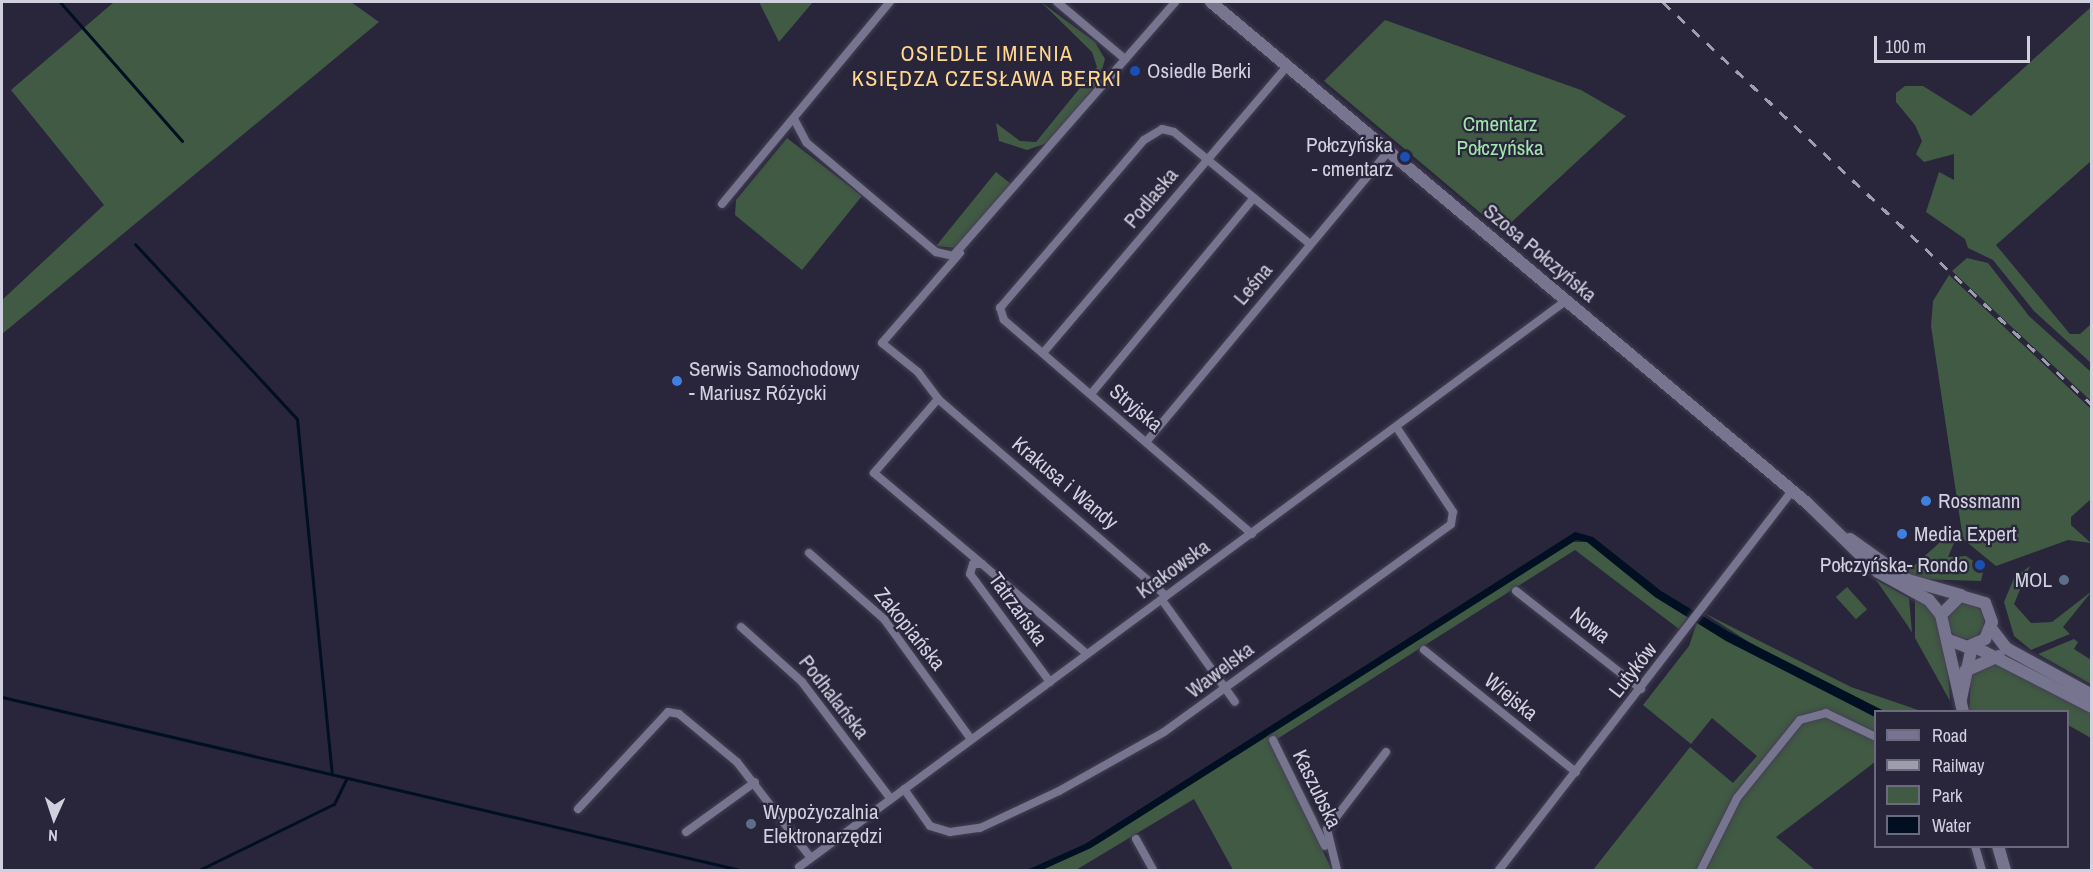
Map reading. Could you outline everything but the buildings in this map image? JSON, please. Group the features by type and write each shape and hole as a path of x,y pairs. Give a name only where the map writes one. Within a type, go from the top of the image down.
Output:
{"main road":[{"name":"Szosa Połczyńska","path":"1211,2 1793,490 1878,572 1929,600 1941,615"},
{"name":"Szosa Połczyńska","path":"1843,536 1908,580 1962,595"},
{"path":"1962,706 1949,640 1941,615 1948,603 1962,595 1987,605 1991,628 2006,648 2091,695"},
{"path":"1962,706 1965,671 1972,646 1991,628"},
{"path":"1949,640 2001,656 2091,707"},
{"path":"1965,671 2001,656"},
{"path":"1999,848 2005,870"}],"street":[{"path":"722,204 890,2"},
{"path":"1058,2 1125,59"},
{"path":"794,119 807,143 936,252 953,256 962,250 1175,2"},
{"name":"Podlaska","path":"1043,353 1287,66"},
{"name":"Stryjska","path":"1208,158 1171,130 1151,133 1000,308 1004,320 1147,441 1252,534"},
{"name":"Leśna","path":"1147,441 1389,151"},
{"path":"1208,158 1310,244"},
{"path":"1091,394 1254,198"},
{"name":"Krakusa i Wandy","path":"962,250 882,343 918,372 938,399 1164,598 1235,702"},
{"name":"Krakowska","path":"799,867 1397,428 1567,300"},
{"name":"Tatrzańska","path":"938,399 874,473 1088,654"},
{"name":"Wawelska","path":"904,789 936,830 980,828 1164,732 1451,524 1454,512 1397,428"},
{"name":"Lutyków","path":"1498,870 1641,689 1691,620 1793,490"},
{"name":"Zakopiańska","path":"809,553 884,619 971,739"},
{"name":"Tatrzańska","path":"982,564 973,564 970,573 1050,682"},
{"name":"Nowa","path":"1516,591 1641,689"},
{"name":"Podhalańska","path":"741,627 785,663 890,798"},
{"name":"Wiejska","path":"1424,650 1575,772"},
{"path":"578,810 668,712 710,737 755,782 810,858"},
{"path":"1701,870 1737,798 1800,720 1826,713 1874,737"},
{"name":"Kaszubska","path":"1273,740 1337,870"},
{"name":"Kaszubska","path":"1329,855 1327,829 1386,752"},
{"path":"686,832 755,782"},
{"path":"1136,839 1152,870"},
{"path":"1976,848 1982,870"}],"green space":[{"path":"114,2 351,2 379,22 2,334 2,300 104,205 11,90"},
{"path":"759,2 813,2 779,42"},
{"path":"1041,2 1095,42 1105,59 1099,81 1050,142 1027,150 999,141 996,123 1020,141 1036,142 1097,67 1092,52"},
{"path":"2091,7 2091,161 1996,245 2070,334 2080,334 2091,324 2091,363 2034,311 1993,260 1968,248 1965,239 1926,212 1939,172 1954,180 1954,154 1924,162 1916,154 1922,141 1915,125 1896,102 1896,93 1905,86 1923,86 1971,116"},
{"name":"Cmentarz Połczyńska","path":"1385,20 1581,90 1626,116 1502,231 1324,81"},
{"path":"787,138 862,196 802,270 735,215 736,200"},
{"path":"996,172 1011,184 957,248 936,246"},
{"path":"1967,258 1988,263 2029,316 2091,372 2091,401 1952,271"},
{"path":"1949,275 2091,409 2091,499 2071,517 2071,525 2091,543 2068,540 1996,566 1963,539 1931,326 1933,301"},
{"path":"1948,535 1954,543 1948,557 1966,556 1984,568 1981,581 1914,579 1908,571"},
{"path":"1573,542 1587,542 1655,597 1688,617 1679,629 1575,550 1277,739 1319,822 1312,829 1332,870 1233,870 1194,799 1076,870 1042,870 1099,843"},
{"path":"2030,566 2014,604 2031,623 2052,622 2092,591 2063,627 2070,634 2031,650 2014,636 2004,602 2014,578"},
{"path":"1876,580 1909,598 1912,633 1908,626"},
{"path":"1847,587 1867,609 1856,619 1836,597"},
{"path":"1915,596 1934,614 1946,647 1950,701 1915,638"},
{"path":"1966,603 1979,608 1984,621 1979,634 1966,639 1953,634 1948,621 1953,608"},
{"path":"1704,613 1851,687 1918,710 1882,710 1758,648"},
{"path":"1697,622 1874,716 1874,763 1776,837 1815,870 1593,870 1690,747 1733,783 1757,756 1712,718 1691,744 1643,705 1689,646"},
{"path":"2074,639 2078,642 2074,649 2091,660 2091,684 2038,654"},
{"path":"1993,662 2091,711 2091,738 2069,726 2069,710 1969,710 1971,675"}],"water":[{"path":"1575,532 1593,537 1661,591 1729,632 1882,710 1874,710 1874,716 1726,641 1655,597 1587,542 1576,540 1091,848 1042,870 1027,870 1085,844"}],"waterway":[{"path":"60,2 182,141"},
{"path":"135,244 297,419 332,774"},
{"path":"2,697 740,870"},
{"path":"199,870 334,804 346,779"}],"railway":[{"path":"1663,2 2092,405"}],"place":[{"name":"Osiedle Berki","path":"1135,71"},
{"name":"Połczyńska - cmentarz","path":"1405,157"},
{"name":"Serwis Samochodowy - Mariusz Różycki","path":"677,381"},
{"name":"Rossmann","path":"1926,501"},
{"name":"Media Expert","path":"1902,534"},
{"name":"Połczyńska- Rondo","path":"1980,565"},
{"name":"MOL","path":"2064,580"},
{"name":"Wypożyczalnia Elektronarzędzi","path":"751,824"}],"district":[{"name":"OSIEDLE IMIENIA KSIĘDZA CZESŁAWA BERKI","path":"987,66"}]}
